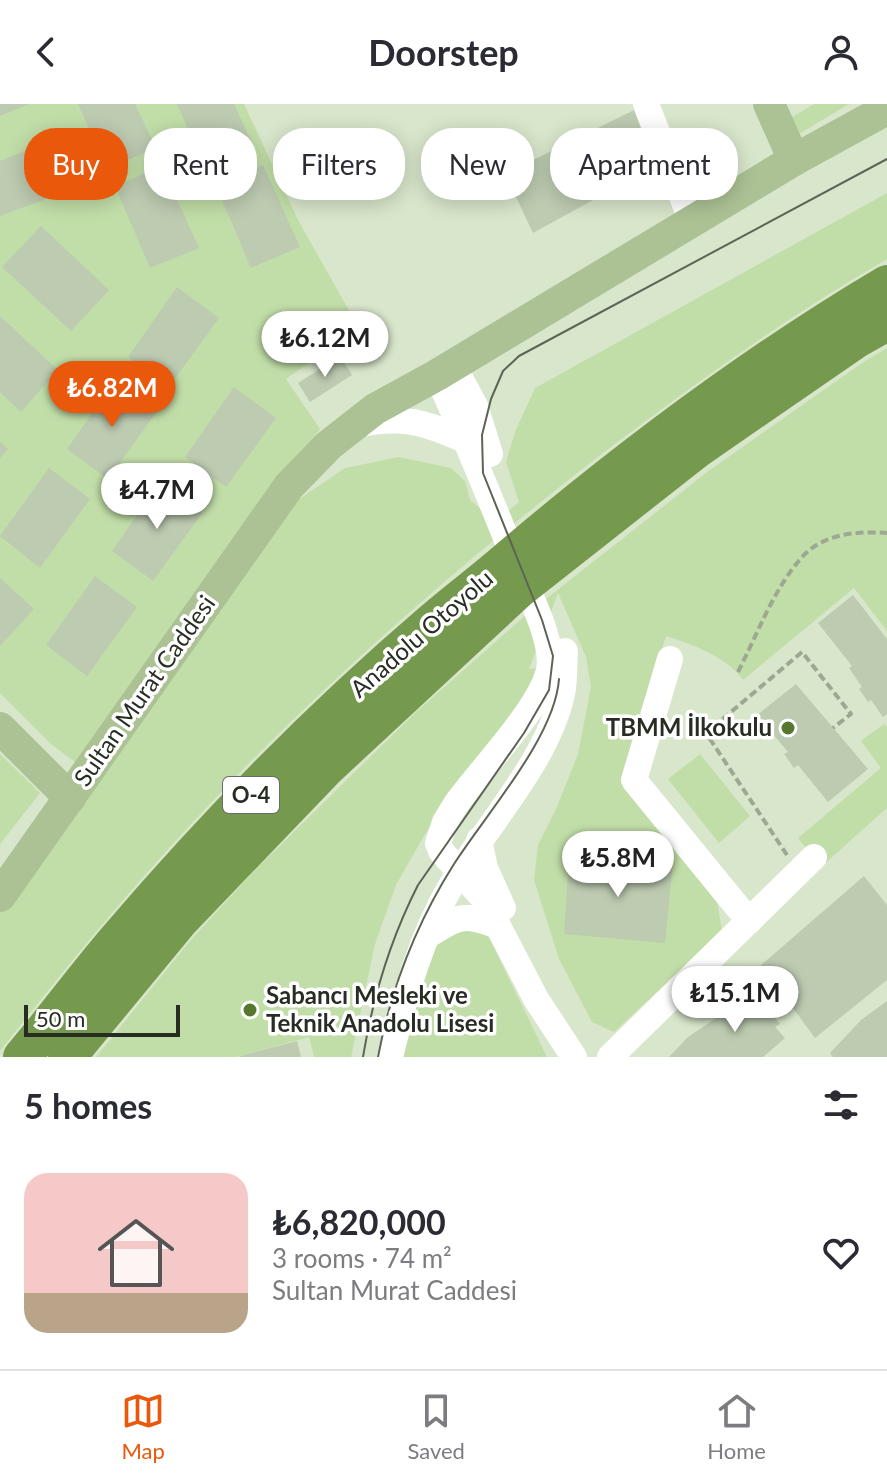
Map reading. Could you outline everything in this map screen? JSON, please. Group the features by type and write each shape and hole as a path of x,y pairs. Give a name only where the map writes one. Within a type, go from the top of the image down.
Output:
{"highway":[{"name":"Anadolu Otoyolu","path":"67,1057 181,919 513,575 679,422 841,311 887,284"},
{"name":"Anadolu Otoyolu","path":"543,549 697,449 855,340 887,322"},
{"name":"Anadolu Otoyolu","path":"22,1057 121,935 268,776 431,623 513,575"}],"main road":[{"path":"769,104 794,160"},
{"path":"692,222 794,160 887,109"},
{"name":"Sultan Murat Caddesi","path":"0,896 289,486 329,445 375,409 692,222"},
{"path":"0,728 70,798"}],"street":[{"path":"646,104 692,222"},
{"path":"390,1057 410,980 427,936 460,871 523,778 548,734 562,693 566,646 482,435 475,406 475,384 482,348"},
{"path":"445,370 475,406"},
{"path":"445,370 467,441 540,622 550,660 549,671 537,696 468,788 440,832 438,843 441,851 484,899 536,999 574,1057"},
{"path":"354,425 386,418 414,421 467,441"},
{"path":"670,659 634,780 749,921"},
{"path":"479,840 485,868 544,991 554,1025"},
{"path":"610,1057 806,865"},
{"path":"427,936 464,916 497,926"}],"path":[{"path":"738,672 781,586 807,552 832,538 862,531 887,533"},
{"path":"806,865 706,733 802,652 851,714 833,728"}],"green space":[{"path":"0,104 244,104 255,128 144,128 144,200 257,200 257,132 273,166 273,200 289,200 359,328 286,379 320,429 79,765 51,744 0,693"},
{"path":"814,104 849,104 799,134 792,117"},
{"path":"887,193 887,259 778,327 637,427 489,544 378,640 271,741 170,847 126,896 0,1051 0,913 295,502 345,468 399,457 451,468 465,481 470,500 496,521 519,502 506,462 515,432 535,388"},
{"path":"887,348 887,631 854,588 743,680 718,658 666,636 622,776 716,895 722,931 614,1032 592,1022 559,959 534,880 538,845 578,754 591,687 586,657 558,593 529,669 543,668 539,682 465,777 425,834 396,885 375,944 351,1057 314,1057 309,1037 236,1057 96,1057 189,942 252,873 415,713 527,614 707,472"},
{"path":"884,724 887,727 887,808 821,867 798,838 881,768 861,741"},
{"path":"0,754 40,793 0,844"},
{"path":"700,754 750,816 719,843 668,779"},
{"path":"480,919 547,1057 392,1057 419,955"}],"building":[{"path":"0,104 29,104 0,116"},
{"path":"78,104 135,104 146,128 144,128 144,153 128,160 128,128 89,128"},
{"path":"177,104 234,104 245,128 187,128"},
{"path":"634,110 641,128 598,128"},
{"path":"24,151 24,200 43,200 0,216 0,161"},
{"path":"550,152 550,200 593,200 533,233 517,200 534,200 534,160"},
{"path":"263,165 273,187 273,200 279,200 300,247 251,268 222,200 257,200 257,168"},
{"path":"144,174 144,200 177,200 199,248 150,268 121,200 128,200 128,180"},
{"path":"41,226 109,290 71,331 2,267"},
{"path":"177,287 219,318 169,387 128,357"},
{"path":"0,316 58,370 21,412 0,392"},
{"path":"340,356 352,375 310,402 298,383"},
{"path":"116,379 158,410 108,479 67,449"},
{"path":"234,387 276,418 226,487 185,457"},
{"path":"0,441 8,449 0,458"},
{"path":"49,468 90,499 40,568 0,536"},
{"path":"161,481 203,512 153,581 112,551"},
{"path":"95,576 137,607 87,676 46,645"},
{"path":"0,578 34,609 0,646"},
{"path":"853,595 887,639 887,714 883,717 859,689 862,687 849,668 852,666 818,623"},
{"path":"796,684 868,769 828,802 798,765 794,768 784,754 788,752 757,715"},
{"path":"569,856 673,864 665,943 564,934"},
{"path":"864,876 887,905 887,980 815,1038 761,965"},
{"path":"758,997 780,1024 775,1027 785,1038 763,1057 669,1057 688,1037 719,1016"},
{"path":"887,1001 887,1057 833,1057 830,1053 861,1020"},
{"path":"297,1041 301,1057 240,1057 240,1056"}],"tram line":[{"path":"363,1057 384,969 418,885 524,733 549,690 553,656 542,620 483,473 482,435 491,399 503,371 519,356 887,159"},
{"path":"378,1057 398,981 428,910 454,864 532,750 555,702 559,679"}],"place":[{"name":"TBMM İlkokulu","path":"788,728"},
{"name":"Sabancı Mesleki ve Teknik Anadolu Lisesi","path":"250,1010"}]}
